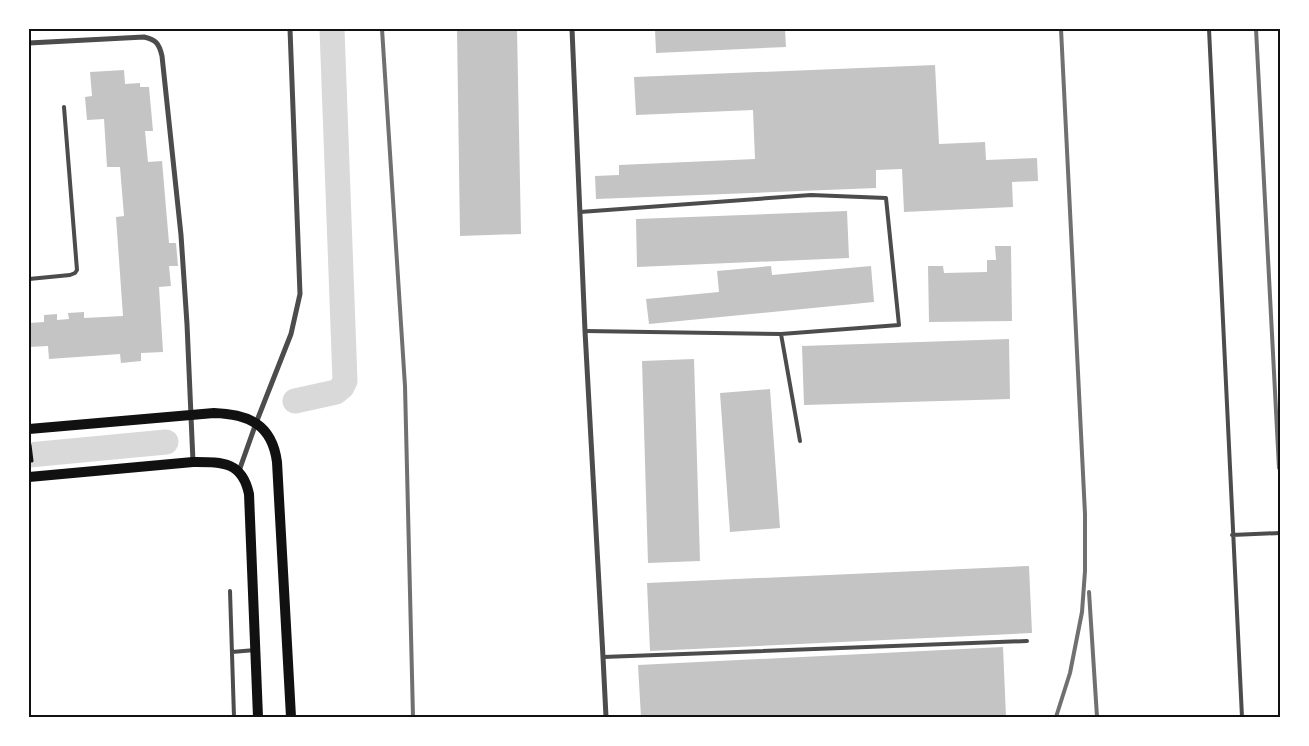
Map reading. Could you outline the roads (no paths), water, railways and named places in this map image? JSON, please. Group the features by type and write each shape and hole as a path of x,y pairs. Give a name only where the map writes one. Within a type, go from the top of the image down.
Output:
{"main road":[{"path":"29,429 214,413 238,415 262,427 274,448 277,462 291,717"},
{"path":"29,478 193,462 211,462 226,465 239,471 246,482 249,494 258,717"}],"street":[{"path":"239,471 291,334 300,294 290,29"},
{"path":"572,29 606,717"},
{"path":"29,43 144,36 153,39 160,47 181,235 193,462"}],"lane":[{"path":"1209,29 1242,717"},
{"path":"29,279 70,275 77,270 64,107"},
{"path":"580,212 811,195 886,198 899,325 781,334 586,331"},
{"path":"781,334 800,441"},
{"path":"1232,535 1280,533"},
{"path":"230,591 234,717"},
{"path":"603,657 1027,641"},
{"path":"232,652 256,650"}],"waterway":[{"path":"295,401 336,392 345,381 332,29"},
{"path":"29,455 166,442"}],"railway":[{"path":"382,29 405,386 413,717"},
{"path":"1056,717 1070,673 1082,612 1085,571 1085,514 1061,29"},
{"path":"1256,29 1279,468"},
{"path":"1089,592 1097,717"}]}
